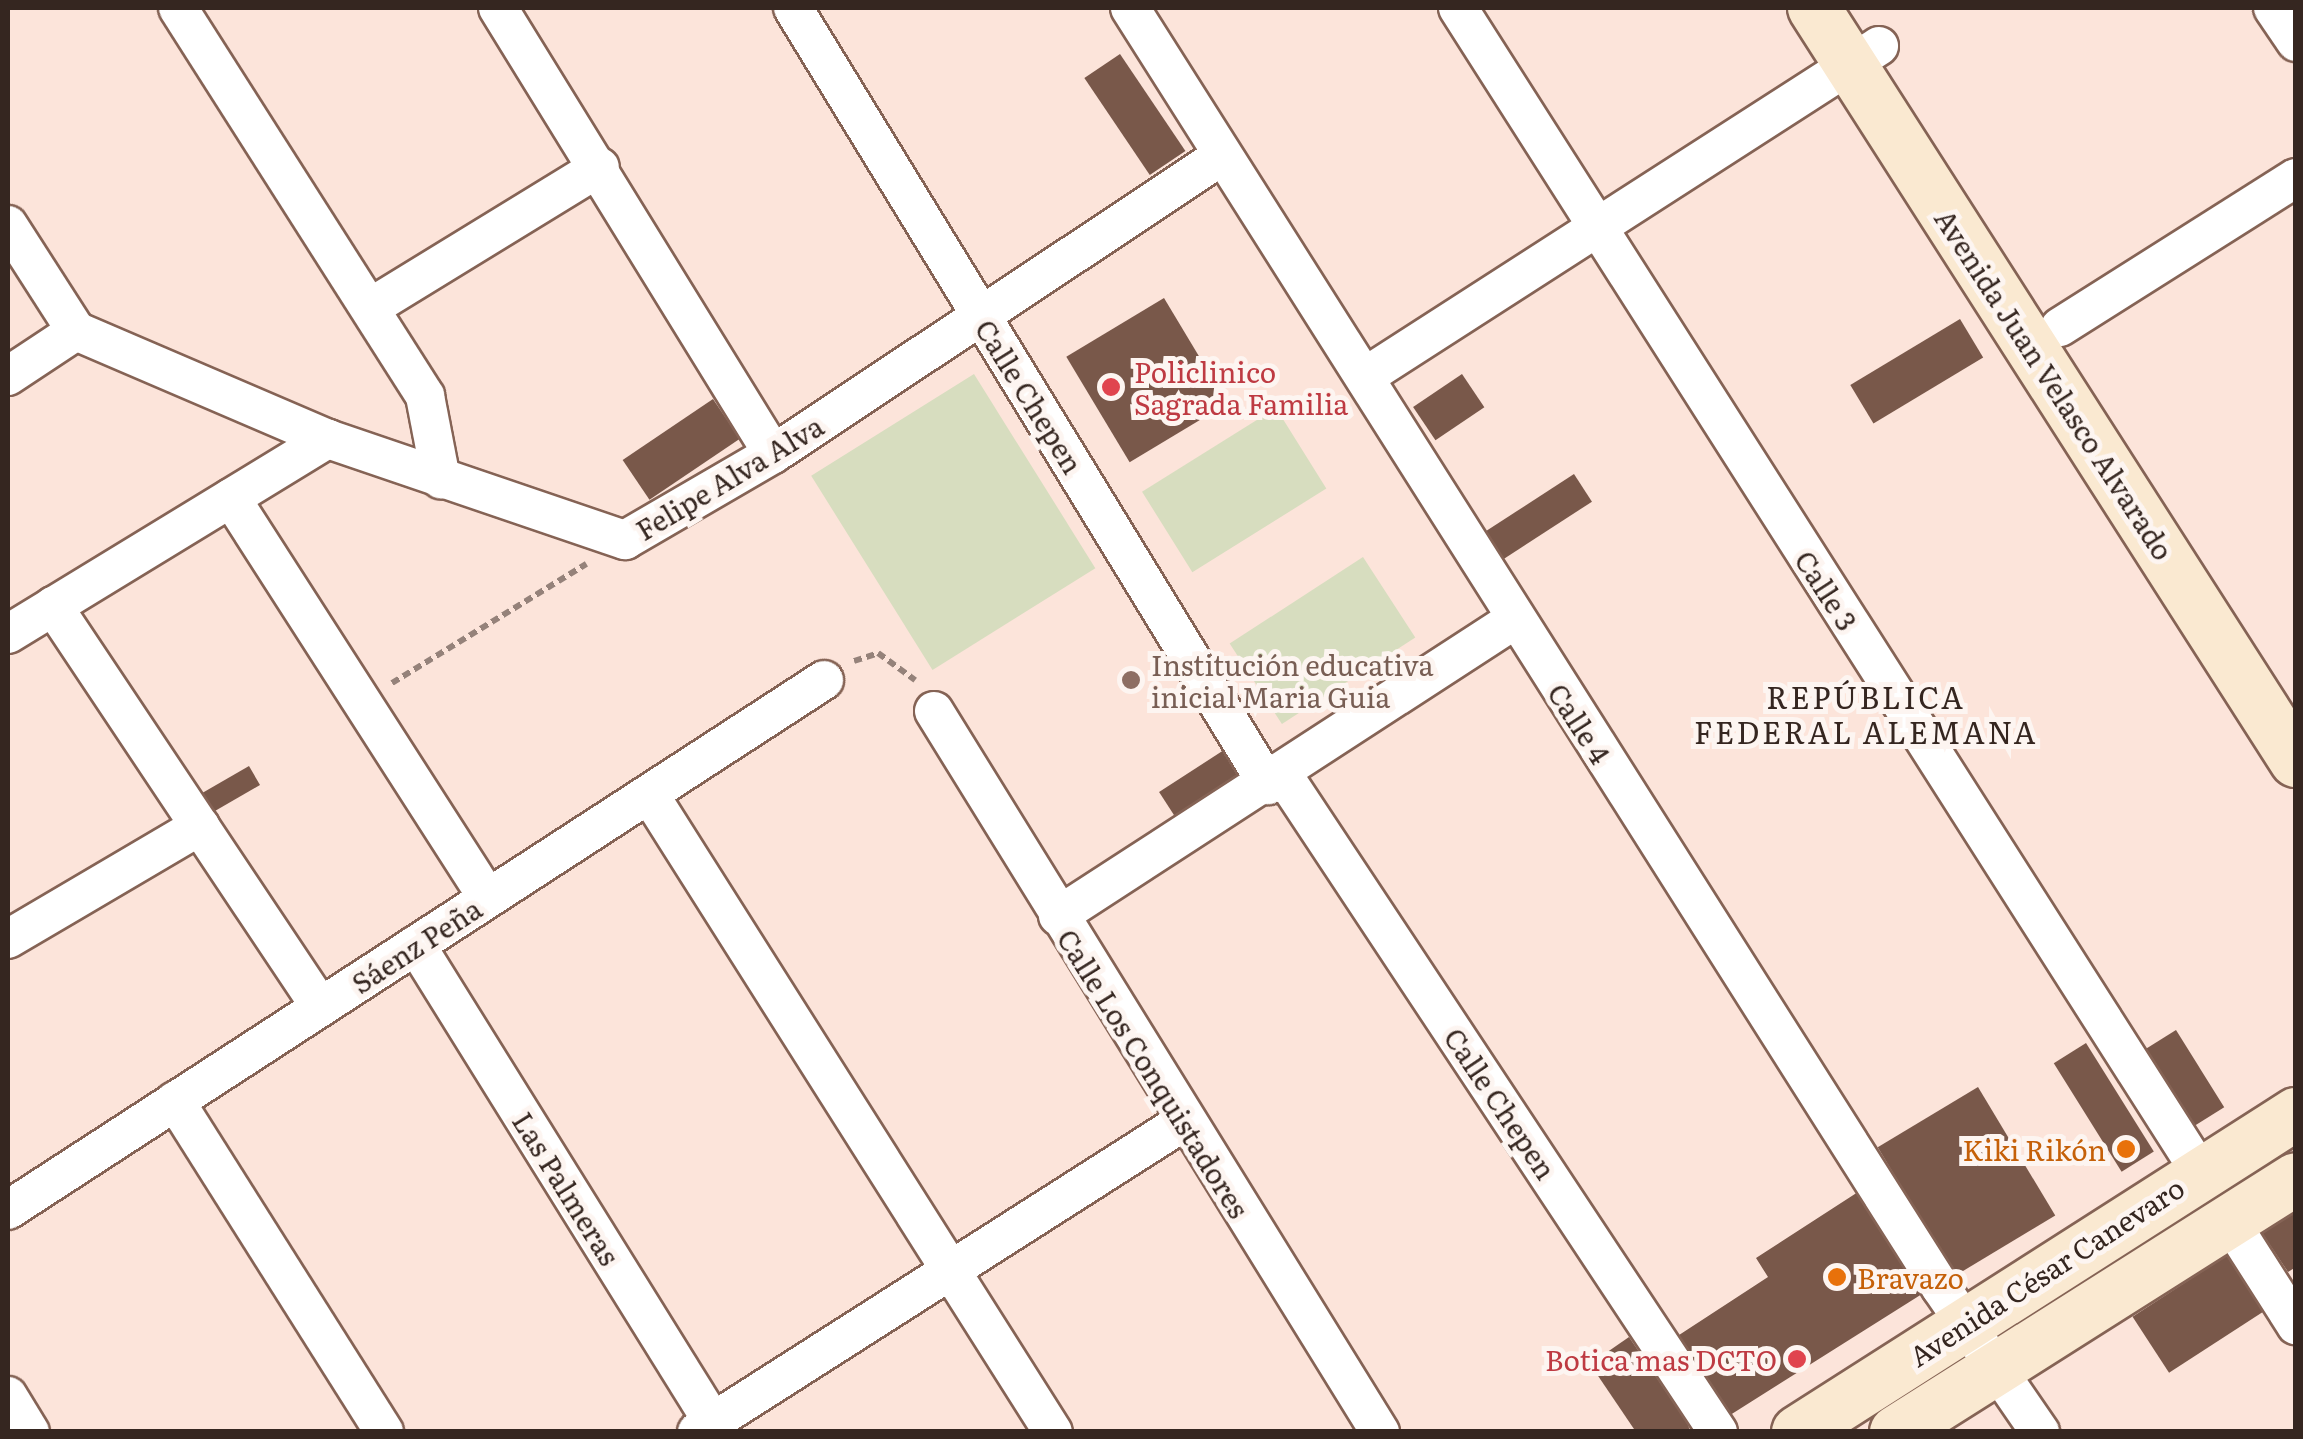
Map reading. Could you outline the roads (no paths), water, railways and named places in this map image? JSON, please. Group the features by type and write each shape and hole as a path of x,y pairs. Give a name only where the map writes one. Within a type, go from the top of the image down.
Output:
{"street":[{"path":"178,8 373,306 425,396 441,479"},
{"path":"498,8 600,167 773,454"},
{"name":"Calle Chepen","path":"793,8 981,317 1276,780 1718,1432"},
{"name":"Calle 4","path":"1130,8 1366,376 1514,620 1964,1324 2000,1366 2040,1432"},
{"name":"Calle 3","path":"1458,8 2200,1172"},
{"name":"Avenida Juan Velasco Alvarado","path":"1814,8 1862,39 2060,328 2296,695"},
{"path":"2273,8 2296,42"},
{"path":"1366,376 1595,227 1862,39"},
{"name":"Avenida Juan Velasco Alvarado","path":"1862,39 2296,761"},
{"name":"Felipe Alva Alva","path":"76,331 328,439 625,540 773,454 1223,156"},
{"path":"373,306 600,167"},
{"path":"2060,328 2296,178"},
{"path":"8,225 76,331 8,376"},
{"path":"8,634 328,439"},
{"path":"231,498 488,898"},
{"path":"53,606 320,1007"},
{"path":"1058,916 1276,780 1514,620"},
{"name":"Sáenz Peña","path":"8,1210 824,680"},
{"name":"Calle Los Conquistadores","path":"934,711 1183,1122 1380,1432"},
{"path":"649,794 1054,1432"},
{"path":"13,923 200,826"},
{"name":"Las Palmeras","path":"416,945 710,1428"},
{"path":"175,1101 384,1432"},
{"name":"Avenida César Canevaro","path":"1798,1432 2296,1114"},
{"path":"710,1428 1183,1122"},
{"name":"Avenida César Canevaro","path":"1896,1432 2296,1179"},
{"path":"2229,1220 2296,1325"},
{"path":"8,1396 30,1432"}],"place":[{"name":"Policlinico Sagrada Familia","path":"1111,387"},
{"name":"Institución educativa inicial Maria Guia","path":"1131,680"},
{"name":"Kiki Rikón","path":"2126,1149"},
{"name":"Bravazo","path":"1837,1277"},
{"name":"Botica mas DCTO","path":"1797,1359"}],"district":[{"name":"REPÚBLICA FEDERAL ALEMANA","path":"1866,713"}]}
